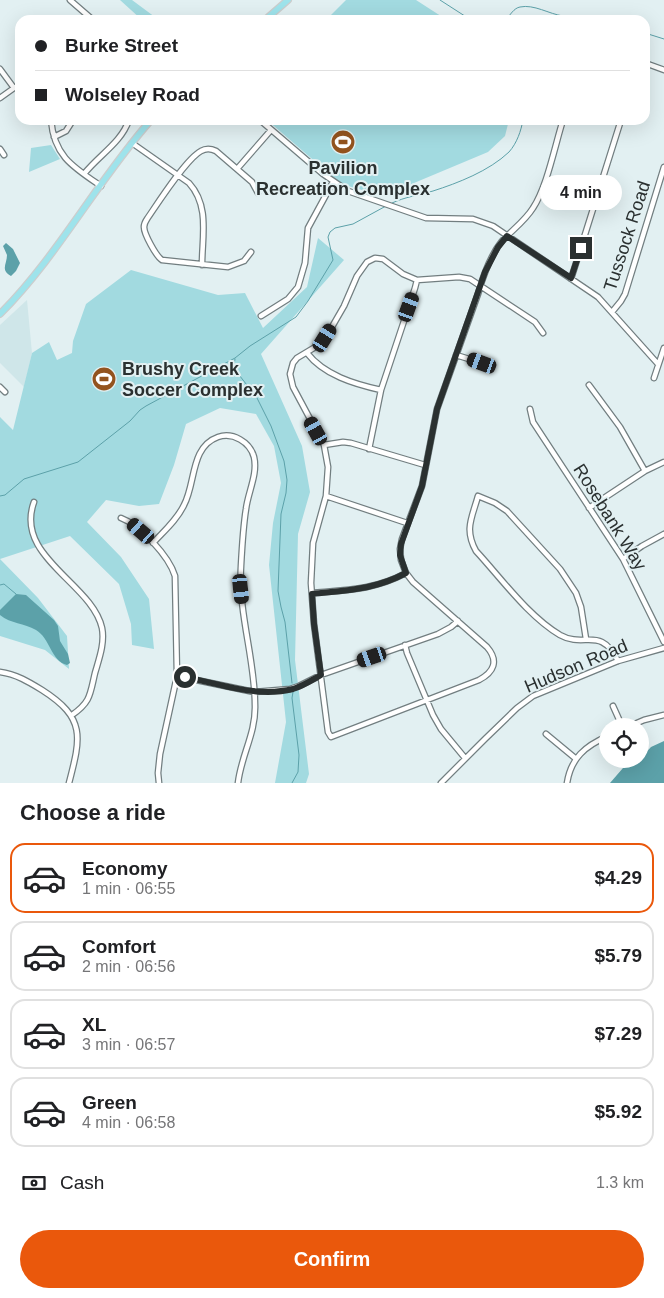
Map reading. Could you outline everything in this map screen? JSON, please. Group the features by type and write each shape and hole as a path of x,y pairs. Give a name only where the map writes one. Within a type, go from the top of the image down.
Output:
{"main road":[{"path":"271,15 288,0"},
{"path":"0,314 36,272 147,125"}],"street":[{"path":"70,0 87,15"},
{"path":"650,65 664,70"},
{"path":"0,69 14,88 0,98"},
{"path":"52,125 54,137 63,157 71,165 101,186"},
{"path":"54,137 66,130 70,125"},
{"path":"84,174 118,139 125,125"},
{"path":"266,125 333,182 353,193 426,218 478,220 507,236 598,297 658,364"},
{"path":"543,332 535,322 481,285 470,279 459,277 417,280 403,274 383,259 378,258 372,259 364,265 344,306 325,338 317,346 292,363 291,379 297,396 324,444 328,471 326,496 314,543 312,594 328,732 331,737 480,680 492,670 494,660 490,651 458,620 418,587 406,573 401,560 400,549 422,486 437,409 481,285 492,258 507,236 529,213 539,197 561,125"},
{"path":"571,278 619,125"},
{"path":"237,169 271,130"},
{"path":"132,143 193,187 202,205 204,218 202,265"},
{"path":"251,252 244,261 233,266 224,267 160,260 145,230 146,219 194,156 207,148 216,151 252,182 258,193"},
{"path":"0,150 4,155"},
{"name":"Tussock Road","path":"612,312 625,294 664,167"},
{"path":"261,316 288,299 298,287 305,263 308,228 333,182"},
{"path":"369,449 381,390 416,288 417,280"},
{"path":"654,378 664,348"},
{"path":"307,353 317,364 338,376 381,390"},
{"path":"456,356 482,363"},
{"path":"589,385 620,427 645,471"},
{"path":"0,386 5,392"},
{"name":"Rosebank Way","path":"530,409 533,422 623,559 664,642"},
{"path":"152,543 174,521 184,506 189,494 197,459 206,445 216,438 223,436 234,437 246,444 254,457 255,467 246,508 241,582 256,704 254,725 241,764 238,783"},
{"path":"324,444 346,442 425,465"},
{"path":"590,508 645,471 664,462"},
{"path":"326,496 408,523"},
{"path":"586,639 584,618 576,593 560,569 507,511 495,503 478,496 469,528 470,540 476,551 533,613 553,630 562,636 572,639 586,639 606,643 612,649 618,662"},
{"path":"34,502 31,511 31,523 37,542 50,560 94,610 102,626 102,642 89,698 85,705 72,714"},
{"path":"121,518 131,522 168,560 174,576 177,676 160,754 159,783"},
{"path":"623,559 664,534"},
{"path":"312,594 344,592 364,588 406,573"},
{"path":"177,676 254,692 274,692 295,688 321,675 446,630 458,620"},
{"path":"405,645 426,701 441,729 465,758"},
{"name":"Hudson Road","path":"441,783 517,708 533,696 618,662 664,648"},
{"path":"0,672 16,675 56,699 72,714 78,735 70,783"},
{"path":"613,706 618,718"},
{"path":"649,719 664,715"},
{"path":"546,734 575,758"},
{"path":"567,783 575,758 588,746 599,740"}],"shaded area":[{"path":"120,0 132,0 152,15 136,15"},
{"path":"346,0 416,0 439,15 331,15"},
{"path":"273,125 508,125 505,136 488,152 383,196 341,184"},
{"path":"51,145 60,159 29,172 31,148"},
{"path":"318,238 344,260 261,354 302,446 310,492 298,534 295,660 309,774 306,783 275,783 286,722 269,565 273,523 281,483 274,446 256,414 220,408 186,424 174,465 159,504 139,506 106,500 87,522 121,557 149,599 154,649 132,645 131,624 119,584 70,536 0,559 0,417 13,430 32,353 49,342 57,360 72,353 73,341 86,304 131,270 218,295 245,293 263,328 307,287"},
{"path":"6,243 13,249 20,263 11,276 5,269 7,255 3,246"},
{"path":"27,300 32,353 24,387 0,363 0,325"},
{"path":"0,559 38,598 67,636 69,669 45,650 0,636"},
{"path":"16,594 26,595 54,620 58,626 60,641 68,654 70,663 67,665 57,659 44,638 36,630 0,615 0,610"},
{"path":"664,741 664,783 610,783 623,768 649,768 649,749"}],"waterway":[{"path":"440,0 463,15"},
{"path":"510,15 516,9 525,6 558,15"},
{"path":"650,35 664,39"},
{"path":"392,203 453,184 473,176 492,165 512,148 522,125"},
{"path":"0,496 5,495 24,479 78,462 146,406 235,358 250,346 296,317 333,260 328,237 330,232 335,228 353,224 386,206"},
{"path":"235,359 236,371 257,398 271,426 284,461 287,480 281,514 278,591 285,622 292,683"},
{"path":"0,585 4,584 16,594"},
{"path":"292,783 298,772 299,755 292,698 293,692"}],"place":[{"name":"Pavilion Recreation Complex","path":"343,142"},
{"name":"Brushy Creek Soccer Complex","path":"104,379"}],"route":[{"path":"185,677 241,690 274,692 295,688 321,675 312,594 344,592 364,588 395,579 406,573 400,549 422,486 437,409 485,272 501,242 507,236 571,278 581,248"}]}
